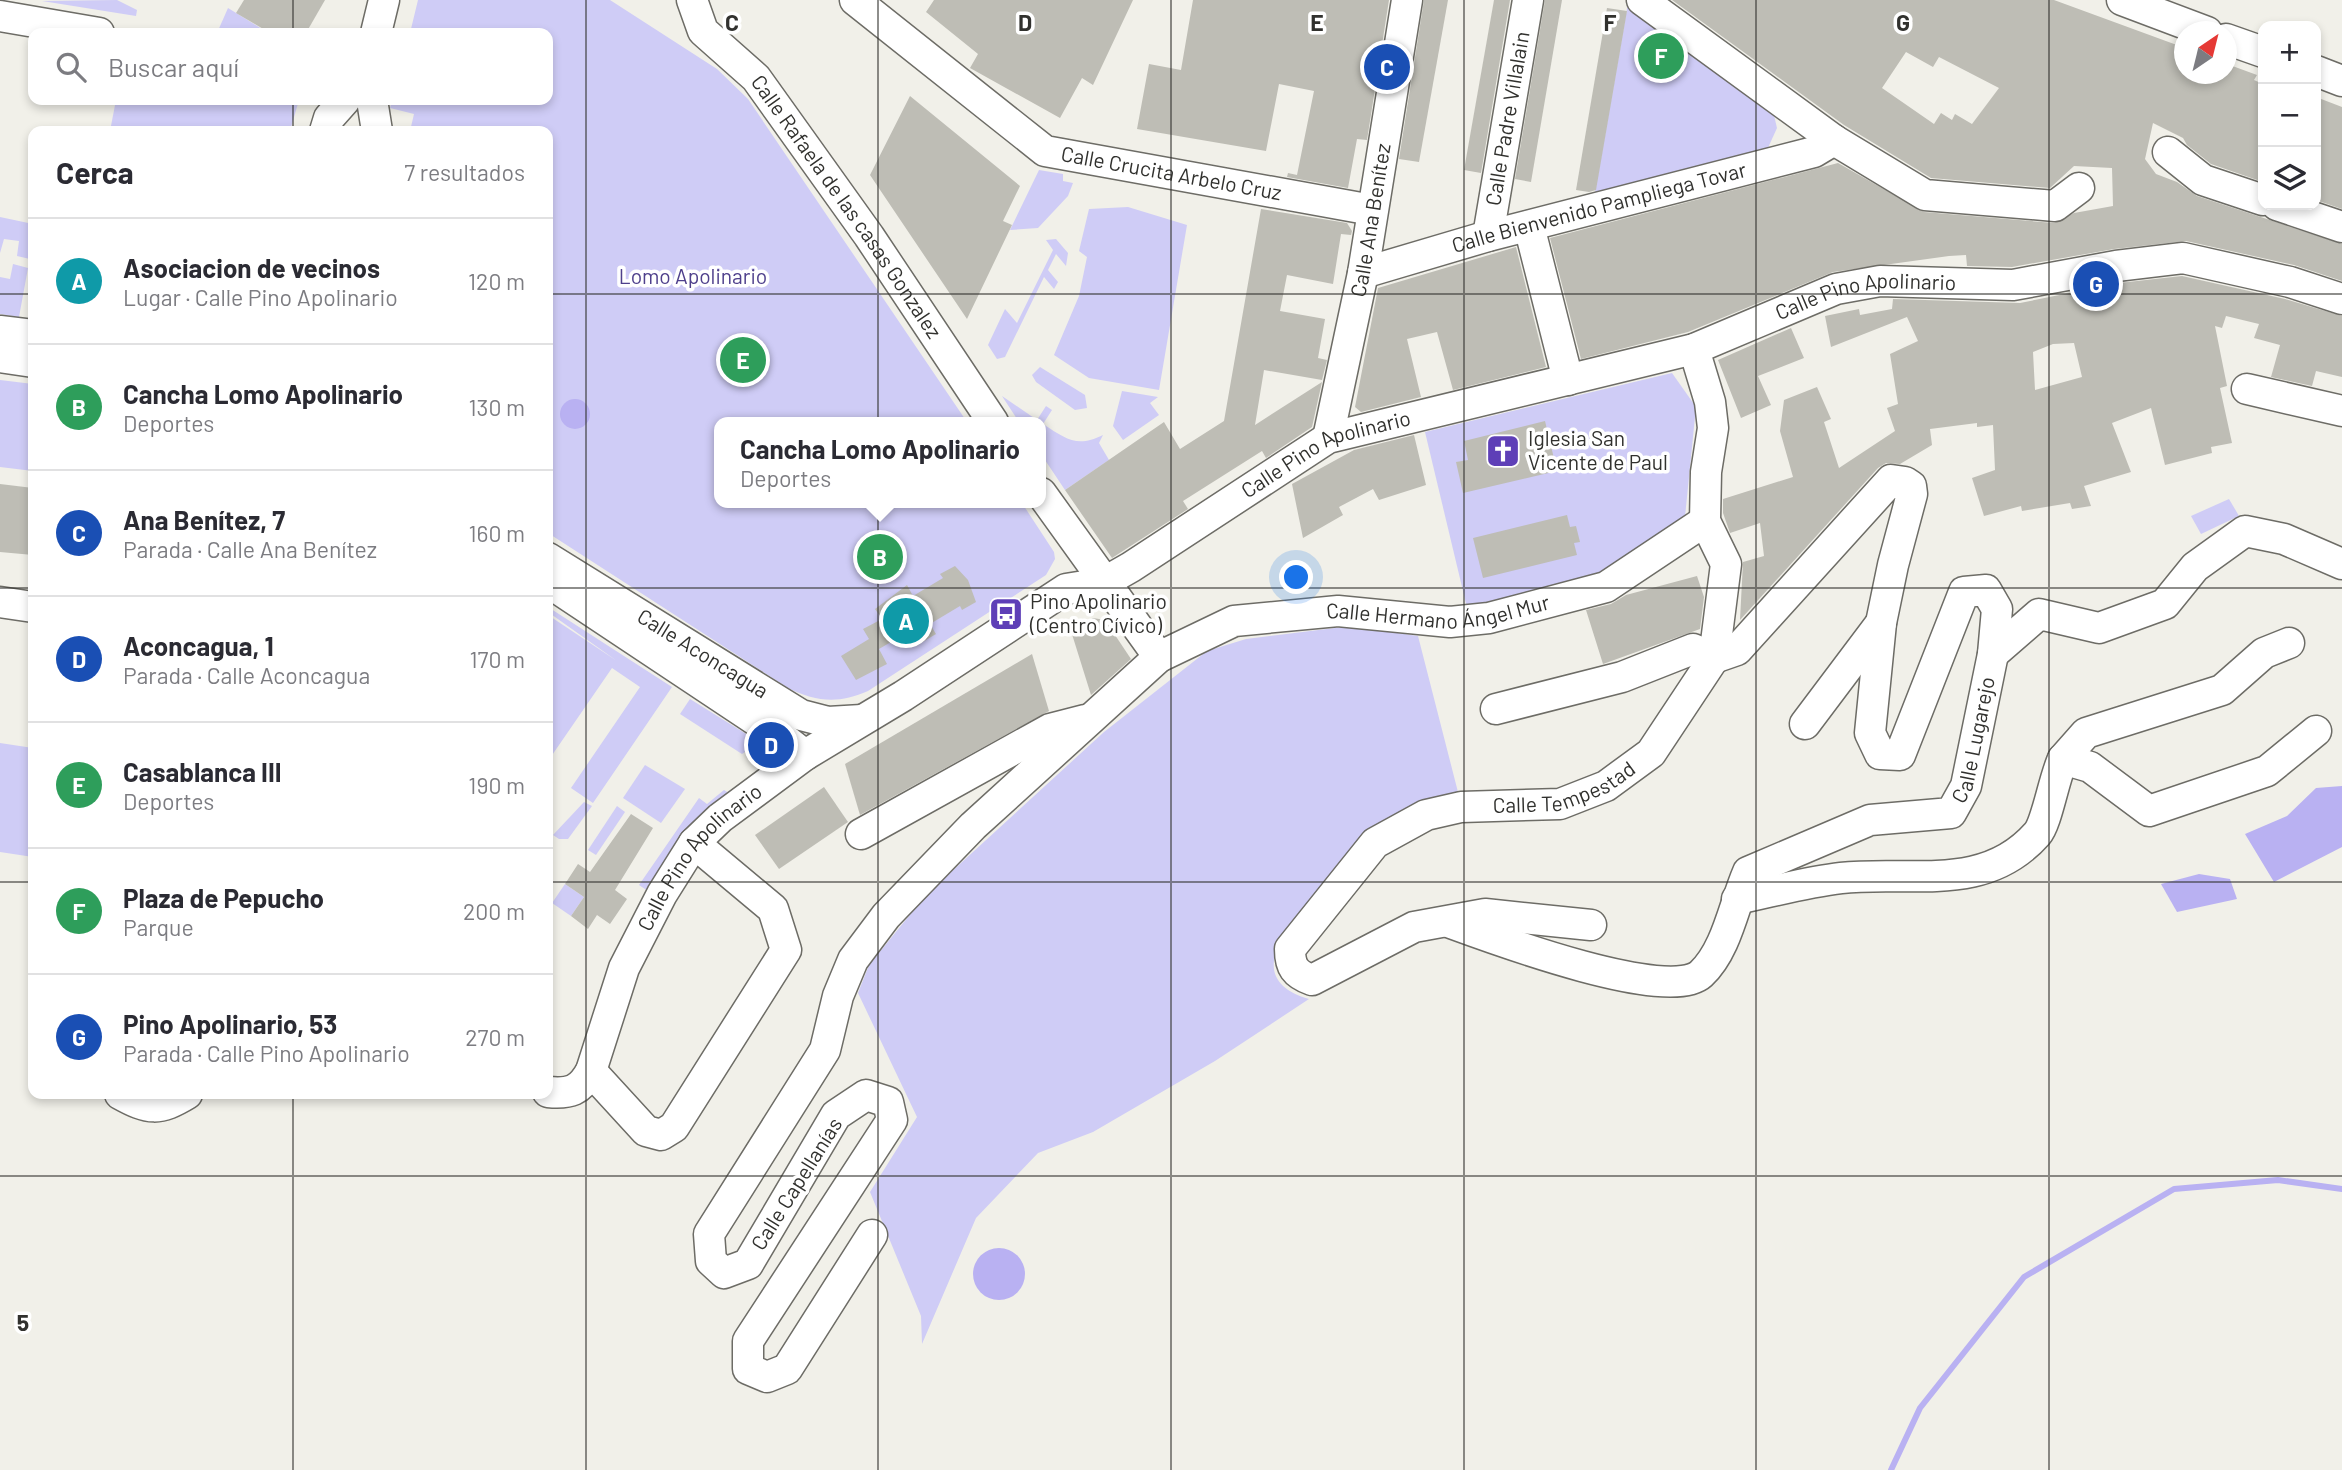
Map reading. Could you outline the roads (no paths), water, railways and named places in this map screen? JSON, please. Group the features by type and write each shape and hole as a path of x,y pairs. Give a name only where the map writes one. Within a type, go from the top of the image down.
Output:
{"street":[{"path":"377,28 384,0"},
{"name":"Calle Rafaela de las casas Gonzalez","path":"692,0 703,31 756,79 869,236 990,417"},
{"name":"Calle Crucita Arbelo Cruz","path":"855,0 1045,151 1372,210"},
{"name":"Calle Ana Benítez","path":"1328,438 1363,272 1407,0"},
{"name":"Calle Padre Villalain","path":"1488,236 1528,0"},
{"path":"1642,0 1833,140 1925,195 2055,206 2079,188"},
{"path":"2122,0 2178,21"},
{"path":"0,16 70,28"},
{"path":"2237,43 2258,50"},
{"path":"2321,73 2342,81"},
{"path":"327,126 329,118 341,105"},
{"path":"373,105 376,126"},
{"name":"Calle Bienvenido Pampliega Tovar","path":"1363,272 1488,236 1814,152 1833,140"},
{"path":"2168,152 2203,180 2258,198"},
{"path":"2292,210 2342,227"},
{"path":"1529,226 1568,380"},
{"name":"Calle Pino Apolinario","path":"591,1071 624,968 662,894 694,843 729,811 805,755 866,719 1066,589 1103,583 1328,438 1694,349 1836,289 1880,281 2013,285 2116,266 2183,258 2290,282 2342,299"},
{"path":"0,331 28,334"},
{"name":"Calle Tempestad","path":"1591,926 1485,914 1414,927 1312,980 1298,975 1290,963 1290,949 1375,843 1426,815 1461,807 1560,804 1606,786 1651,753 1714,658 1726,564 1705,521 1706,472 1713,428 1710,402 1694,349"},
{"path":"0,357 28,361"},
{"path":"2247,389 2342,411"},
{"name":"Calle Lugarejo","path":"1714,658 1737,650 1891,481 1899,480 1911,486 1912,494 1881,623 1870,733 1880,754 1900,755 1964,592 1986,590 1997,610 1993,654 1966,786 1951,813 1870,820 1748,872 1737,899"},
{"path":"1046,500 1103,583 1159,657"},
{"name":"Calle Hermano Ángel Mur","path":"1159,657 1234,621 1338,611 1450,622 1489,618 1606,587 1705,521"},
{"path":"1993,654 2039,614 2099,628 2165,604 2195,567 2245,531 2284,539 2342,564"},
{"name":"Calle Aconcagua","path":"553,561 801,715 828,722 866,719"},
{"name":"Calle Aconcagua","path":"553,585 805,755"},
{"path":"0,602 28,606"},
{"path":"1805,724 1881,623"},
{"path":"1737,899 1842,878 1967,875 2005,860 2039,833 2055,775 2063,759 2086,733 2222,690 2264,653 2289,643"},
{"path":"1496,709 1622,677 1693,649 1714,658"},
{"name":"Calle Capellanías","path":"872,1235 788,1369 767,1377 748,1369 748,1341 892,1120 888,1102 866,1095 836,1115 748,1265 724,1273 711,1261 709,1234 825,1050 838,996 853,961 886,916 973,826 1159,657"},
{"name":"Calle Capellanías","path":"861,834 1050,729 1092,719"},
{"path":"2063,759 2090,767 2149,811 2266,771 2316,731"},
{"path":"553,1092 572,1092 582,1087 591,1071 646,1131 661,1135 674,1127 786,950 773,909 694,843"},
{"name":"Calle Tempestad","path":"1448,922 1510,944 1634,979 1671,983 1699,976 1717,953 1737,899"},
{"path":"129,1099 143,1107 167,1107 179,1099"}],"waterway":[{"path":"1891,1470 1920,1408 2024,1277 2174,1189 2278,1180 2342,1189"}],"place":[{"name":"Plaza de Pepucho","path":"1661,56"},
{"name":"Ana Benítez, 7","path":"1387,67"},
{"name":"Pino Apolinario, 53","path":"2096,284"},
{"name":"Casablanca III","path":"743,360"},
{"name":"Iglesia San Vicente de Paul","path":"1503,451"},
{"name":"Cancha Lomo Apolinario","path":"880,557"},
{"name":"Pino Apolinario (Centro Cívico)","path":"1006,614"},
{"name":"Asociacion de vecinos","path":"906,621"},
{"name":"Aconcagua, 1","path":"771,745"}],"park label":[{"name":"Lomo Apolinario","path":"693,277"}]}
